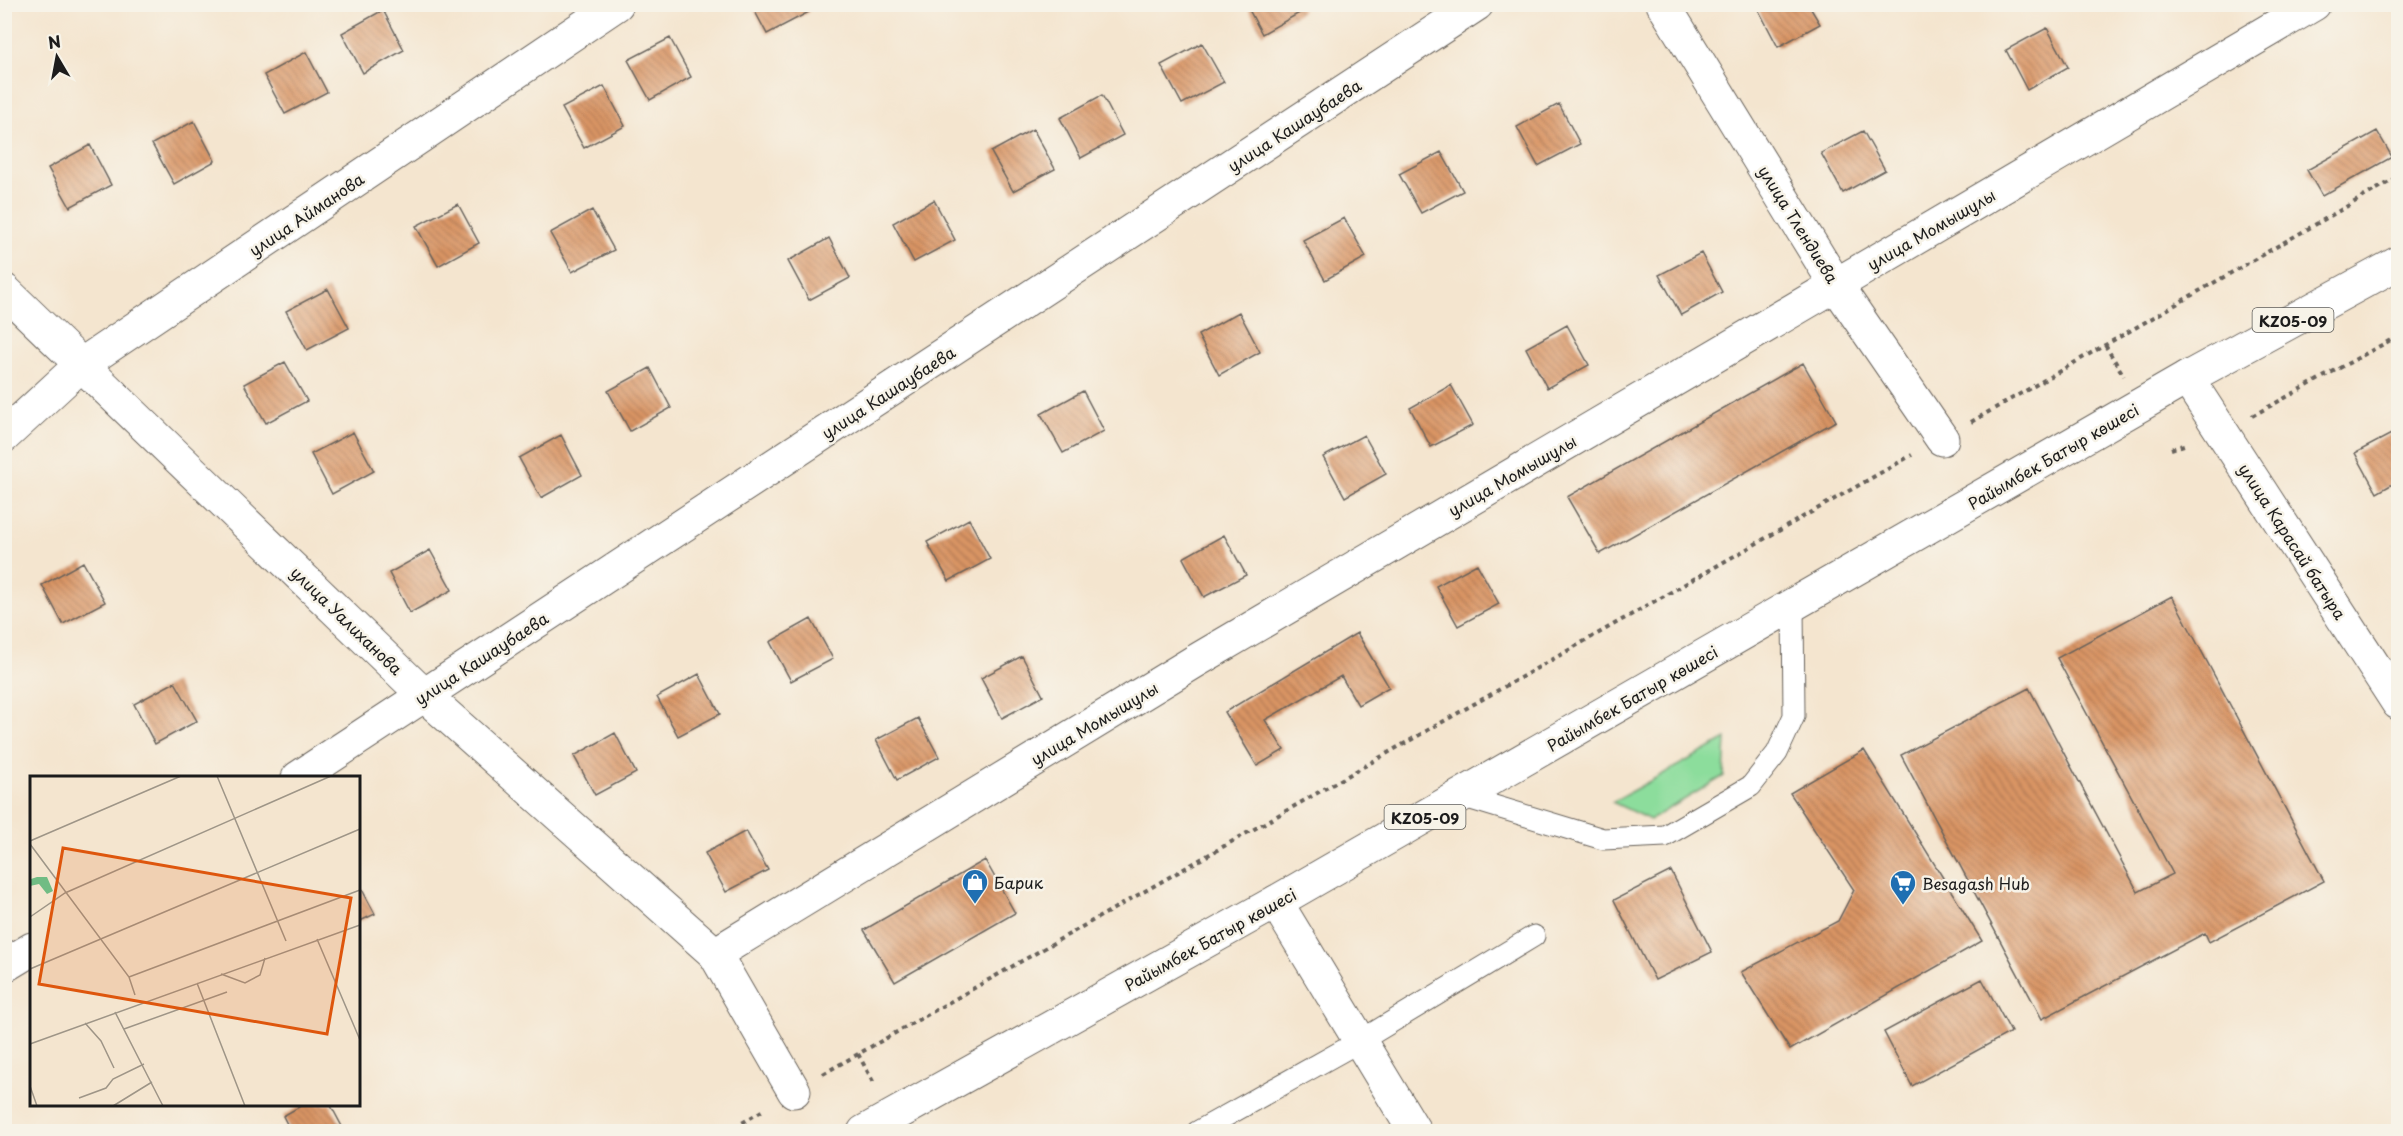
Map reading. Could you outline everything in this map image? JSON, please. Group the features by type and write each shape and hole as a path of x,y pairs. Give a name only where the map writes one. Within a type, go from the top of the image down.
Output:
{"street":[{"name":"улица Айманова","path":"4,436 81,365 617,4"},
{"name":"улица Кашаубаева","path":"300,776 425,696 1477,4"},
{"name":"улица Тлендиева","path":"1663,4 1836,285 1942,439"},
{"name":"улица Момышулы","path":"715,954 1194,662 2314,4"},
{"name":"Райымбек Батыр көшесі","path":"864,1131 1276,902 2187,378 2398,263"},
{"name":"улица Уалиханова","path":"4,290 425,696 715,954 794,1091"},
{"name":"улица Карасай батыра","path":"2187,378 2398,703"},
{"path":"1276,902 1415,1131"},
{"path":"4,966 30,950"}],"lane":[{"path":"1461,796 1603,838 1665,836 1751,786 1777,753 1794,716 1793,605"},
{"path":"1197,1131 1360,1041 1534,936"}],"path":[{"path":"728,1131 858,1054 1942,439 2398,177"},
{"path":"2171,449 2222,432 2398,336"},
{"path":"2105,345 2124,376"},
{"path":"858,1054 882,1096"}],"green space":[{"path":"1726,739 1724,776 1650,820 1612,802"}],"building":[{"path":"751,4 805,4 809,12 767,34"},
{"path":"1246,4 1299,4 1303,11 1262,34"},
{"path":"1762,4 1808,4 1820,24 1778,47 1757,7"},
{"path":"383,10 404,50 363,73 342,33"},
{"path":"2047,28 2068,67 2027,90 2006,50"},
{"path":"670,38 691,77 650,100 628,60"},
{"path":"1202,43 1224,82 1182,104 1161,65"},
{"path":"306,52 327,92 285,114 264,75"},
{"path":"604,86 625,126 584,148 562,108"},
{"path":"1102,95 1123,135 1081,158 1060,118"},
{"path":"1559,104 1580,144 1538,166 1517,127"},
{"path":"194,121 215,161 174,184 152,144"},
{"path":"1033,129 1055,169 1013,191 991,152"},
{"path":"1863,131 1885,170 1843,193 1821,153"},
{"path":"2377,131 2392,157 2322,196 2307,170"},
{"path":"90,145 111,185 70,207 48,168"},
{"path":"1441,152 1463,191 1421,213 1399,174"},
{"path":"934,200 955,240 914,262 893,223"},
{"path":"458,204 479,243 438,266 416,226"},
{"path":"592,210 614,250 572,272 550,233"},
{"path":"1344,218 1366,257 1325,280 1303,240"},
{"path":"829,238 850,278 809,300 788,261"},
{"path":"1701,253 1722,292 1681,315 1659,275"},
{"path":"328,289 349,328 307,350 286,311"},
{"path":"1239,312 1260,352 1219,375 1198,335"},
{"path":"1567,325 1589,365 1547,388 1526,348"},
{"path":"285,362 307,401 266,423 244,384"},
{"path":"1803,363 1836,421 1600,554 1567,497"},
{"path":"650,368 671,408 630,431 608,391"},
{"path":"1451,385 1473,425 1431,447 1410,408"},
{"path":"1083,391 1104,431 1063,453 1041,414"},
{"path":"2397,431 2398,481 2377,493 2355,453"},
{"path":"353,432 374,471 332,494 311,454"},
{"path":"561,435 582,475 541,498 519,458"},
{"path":"1364,435 1386,474 1345,497 1323,457"},
{"path":"969,519 990,559 949,581 927,542"},
{"path":"1224,535 1246,575 1204,597 1183,558"},
{"path":"430,550 452,590 410,613 389,573"},
{"path":"83,562 105,602 63,624 42,585"},
{"path":"1477,564 1499,604 1458,626 1436,586"},
{"path":"2172,596 2324,881 2209,942 2205,933 2042,1019 1901,755 2029,688 2138,892 2173,874 2057,658"},
{"path":"811,619 833,659 791,681 770,642"},
{"path":"1357,633 1389,687 1358,705 1341,676 1265,720 1284,750 1257,766 1225,712"},
{"path":"1022,656 1043,696 1002,718 981,678"},
{"path":"699,674 720,714 678,736 657,697"},
{"path":"175,682 197,721 155,744 134,704"},
{"path":"918,718 939,757 897,780 876,740"},
{"path":"615,733 636,773 595,795 574,756"},
{"name":"Besagash Hub","path":"1864,750 1982,941 1790,1050 1741,972 1838,921 1854,890 1790,793"},
{"path":"746,831 768,870 726,892 705,853"},
{"path":"985,860 1015,913 895,982 864,930"},
{"path":"1671,871 1712,952 1655,980 1614,900"},
{"path":"360,886 375,914 360,921"},
{"path":"1982,979 2011,1032 1912,1086 1884,1032"},
{"path":"300,1106 331,1106 345,1132 291,1132 283,1116"}],"place":[{"name":"Барик","path":"975,905"},
{"name":"Besagash Hub","path":"1903,906"}]}
